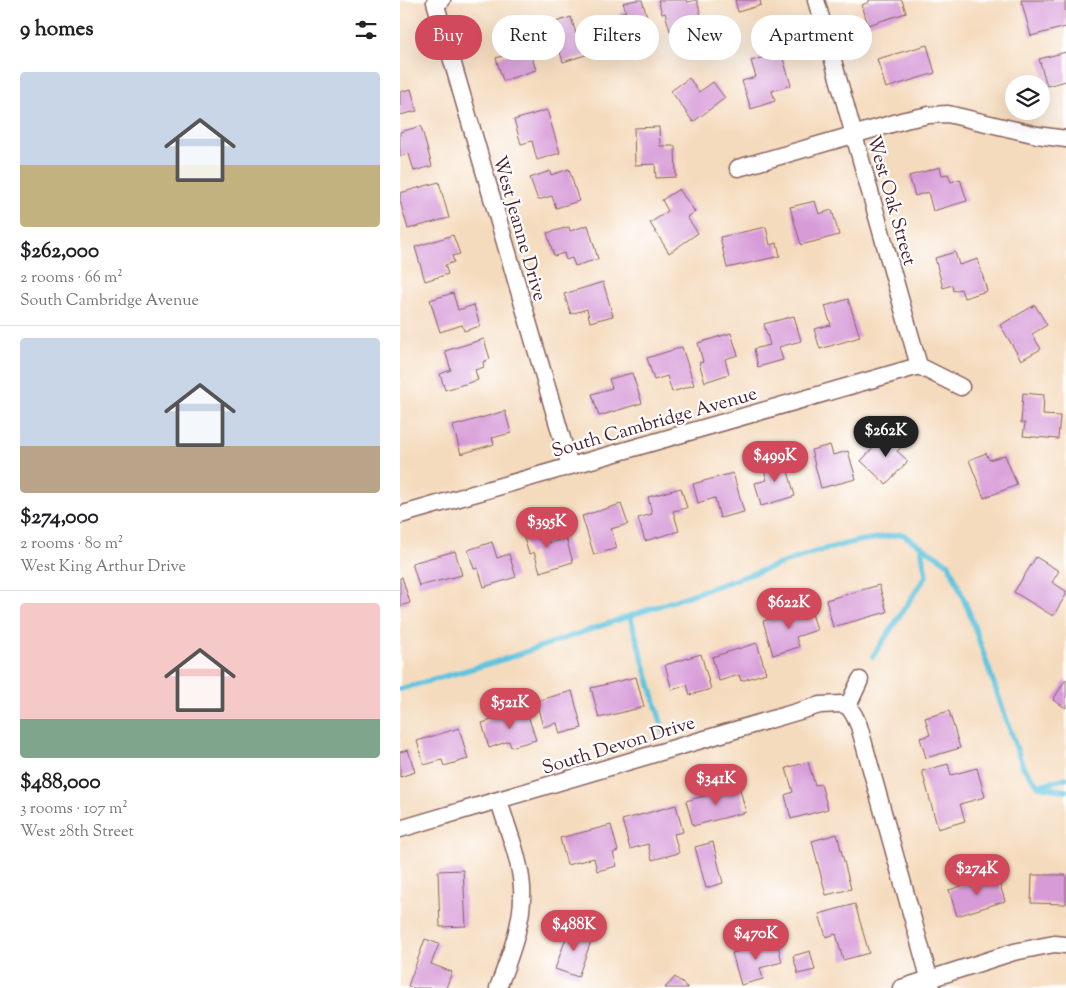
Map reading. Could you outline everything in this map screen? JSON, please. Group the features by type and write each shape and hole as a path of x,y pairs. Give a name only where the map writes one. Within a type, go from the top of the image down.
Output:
{"street":[{"name":"West Oak Street","path":"816,0 919,366"},
{"name":"West Jeanne Drive","path":"438,1 570,466"},
{"path":"738,168 854,134 929,115 948,114 1037,135 1066,139"},
{"path":"919,366 961,387"},
{"name":"South Cambridge Avenue","path":"400,515 919,366"},
{"path":"860,680 848,706 859,726 931,984"},
{"name":"South Devon Drive","path":"400,829 820,705 841,704 848,706"},
{"path":"498,988 510,955 519,920 522,886 518,864 499,800"},
{"path":"901,988 931,984 1014,952 1054,944 1066,945"}],"building":[{"path":"642,0 646,15 620,15 619,13 626,11 623,3"},
{"path":"658,0 686,0 687,2 697,0 701,15 669,15 669,27 665,13 662,14"},
{"path":"735,0 760,0 761,5 738,12"},
{"path":"869,0 902,0 906,13 872,24 872,15 865,15 862,5 869,2"},
{"path":"1021,0 1065,0 1066,27 1031,36"},
{"path":"571,17 575,31 575,58 563,62 562,60 565,60 565,19"},
{"path":"927,45 935,73 886,88 877,59"},
{"path":"1066,52 1066,81 1050,85 1050,75 1044,75 1039,59"},
{"path":"497,60 533,60 536,70 503,81"},
{"path":"783,60 791,85 772,91 775,101 751,109 742,81 756,77 751,61"},
{"path":"689,78 699,92 713,82 725,98 693,122 671,91"},
{"path":"411,89 417,111 400,115 400,92"},
{"path":"547,110 560,153 537,160 532,141 521,144 514,120"},
{"path":"421,126 432,166 414,171 409,154 400,156 400,132"},
{"path":"659,127 660,146 675,146 676,177 656,178 655,164 635,165 634,128"},
{"path":"940,167 942,175 948,174 951,182 960,179 967,201 933,211 928,192 915,196 909,176"},
{"path":"569,169 579,201 556,208 552,196 538,200 530,178 550,171 551,175"},
{"path":"439,182 449,218 408,229 400,201 400,193"},
{"path":"679,189 695,212 687,217 698,233 669,253 650,223 668,211 662,200"},
{"path":"815,201 819,214 832,210 839,235 801,245 790,207"},
{"path":"588,225 598,259 575,266 572,258 566,260 564,253 554,256 547,233 569,227 570,231"},
{"path":"766,227 770,245 777,243 780,256 727,268 720,237"},
{"path":"453,235 460,254 452,256 454,262 445,265 448,274 425,281 415,247"},
{"path":"955,252 959,265 978,259 987,291 964,298 961,289 953,291 952,285 943,288 935,258"},
{"path":"603,282 613,316 590,322 587,309 571,314 564,294"},
{"path":"453,293 458,310 474,305 480,326 464,331 462,325 440,332 430,300"},
{"path":"848,299 860,337 820,349 814,329 831,325 825,306"},
{"path":"1035,305 1047,325 1032,334 1041,349 1021,360 1000,325"},
{"path":"794,316 801,341 779,347 783,360 758,367 754,349 770,345 764,324"},
{"path":"731,333 738,355 725,359 729,374 705,382 699,363 703,362 698,343"},
{"path":"484,339 490,359 483,362 484,367 475,370 478,380 445,390 440,374 451,370 445,351"},
{"path":"682,347 694,385 672,392 667,376 654,380 647,358"},
{"path":"632,373 642,403 599,416 592,394 612,388 609,379"},
{"path":"1023,393 1044,395 1043,415 1060,416 1058,439 1023,436 1025,423 1021,423"},
{"path":"505,411 511,433 492,438 494,444 461,454 453,426"},
{"path":"889,431 904,445 897,451 908,461 886,484 861,461"},
{"path":"830,445 833,455 848,451 856,479 821,488 811,450"},
{"path":"986,453 989,460 1005,455 1017,485 984,498 969,460"},
{"path":"784,457 795,496 761,506 755,483 767,480 762,463"},
{"path":"733,473 744,512 720,518 715,498 698,503 693,484"},
{"path":"681,488 687,508 673,511 679,531 645,541 638,518 652,514 648,497"},
{"path":"621,504 628,524 611,529 617,548 594,555 582,516"},
{"path":"544,526 549,543 566,538 573,562 540,572 534,552 529,554 522,532"},
{"path":"492,542 497,558 509,554 516,577 484,587 478,568 474,569 468,550"},
{"path":"455,551 462,575 419,586 412,563"},
{"path":"1036,557 1059,571 1052,582 1066,591 1066,595 1053,616 1014,592"},
{"path":"402,577 410,603 400,606 400,578"},
{"path":"879,585 887,612 833,627 826,600"},
{"path":"810,607 817,630 796,637 799,647 773,655 763,621"},
{"path":"757,643 766,673 741,681 739,675 719,681 712,657"},
{"path":"701,654 711,689 690,695 687,685 672,690 665,665"},
{"path":"636,677 644,707 599,718 591,688"},
{"path":"1066,679 1066,708 1053,700"},
{"path":"572,691 582,728 560,734 557,723 543,727 536,701"},
{"path":"526,709 536,740 511,747 509,741 489,748 482,723"},
{"path":"949,711 960,748 926,758 920,738 930,735 925,718"},
{"path":"459,728 468,759 444,766 442,760 424,765 417,741"},
{"path":"408,750 415,772 400,777 400,752"},
{"path":"808,762 815,785 821,784 828,809 791,819 785,795 793,792 786,768"},
{"path":"948,764 951,775 977,768 985,797 960,804 965,821 938,829 922,771"},
{"path":"739,786 746,812 693,826 686,801"},
{"path":"676,805 683,832 674,834 679,853 652,860 648,844 630,849 622,820"},
{"path":"611,825 618,851 613,853 617,866 597,871 594,858 567,865 560,838"},
{"path":"837,834 851,889 826,895 812,841"},
{"path":"713,842 723,883 706,888 695,847"},
{"path":"463,870 466,926 440,927 438,871"},
{"path":"997,875 1005,901 957,916 949,890"},
{"path":"1032,875 1066,875 1066,904 1031,903"},
{"path":"855,904 869,953 843,960 836,934 826,937 819,914"},
{"path":"570,927 593,936 578,977 555,969"},
{"path":"425,939 439,944 431,964 452,972 446,988 414,988 408,986"},
{"path":"777,941 782,962 760,968 763,979 741,985 732,953"},
{"path":"810,951 815,970 798,974 793,956"},
{"path":"675,977 688,988 665,988"}],"waterway":[{"path":"400,689 499,661 818,551 858,541 902,534 949,564 969,612 1023,767 1039,786 1066,791"},
{"path":"873,656 926,576 921,546"},
{"path":"630,616 664,733"},
{"path":"1041,785 1066,778"}]}
